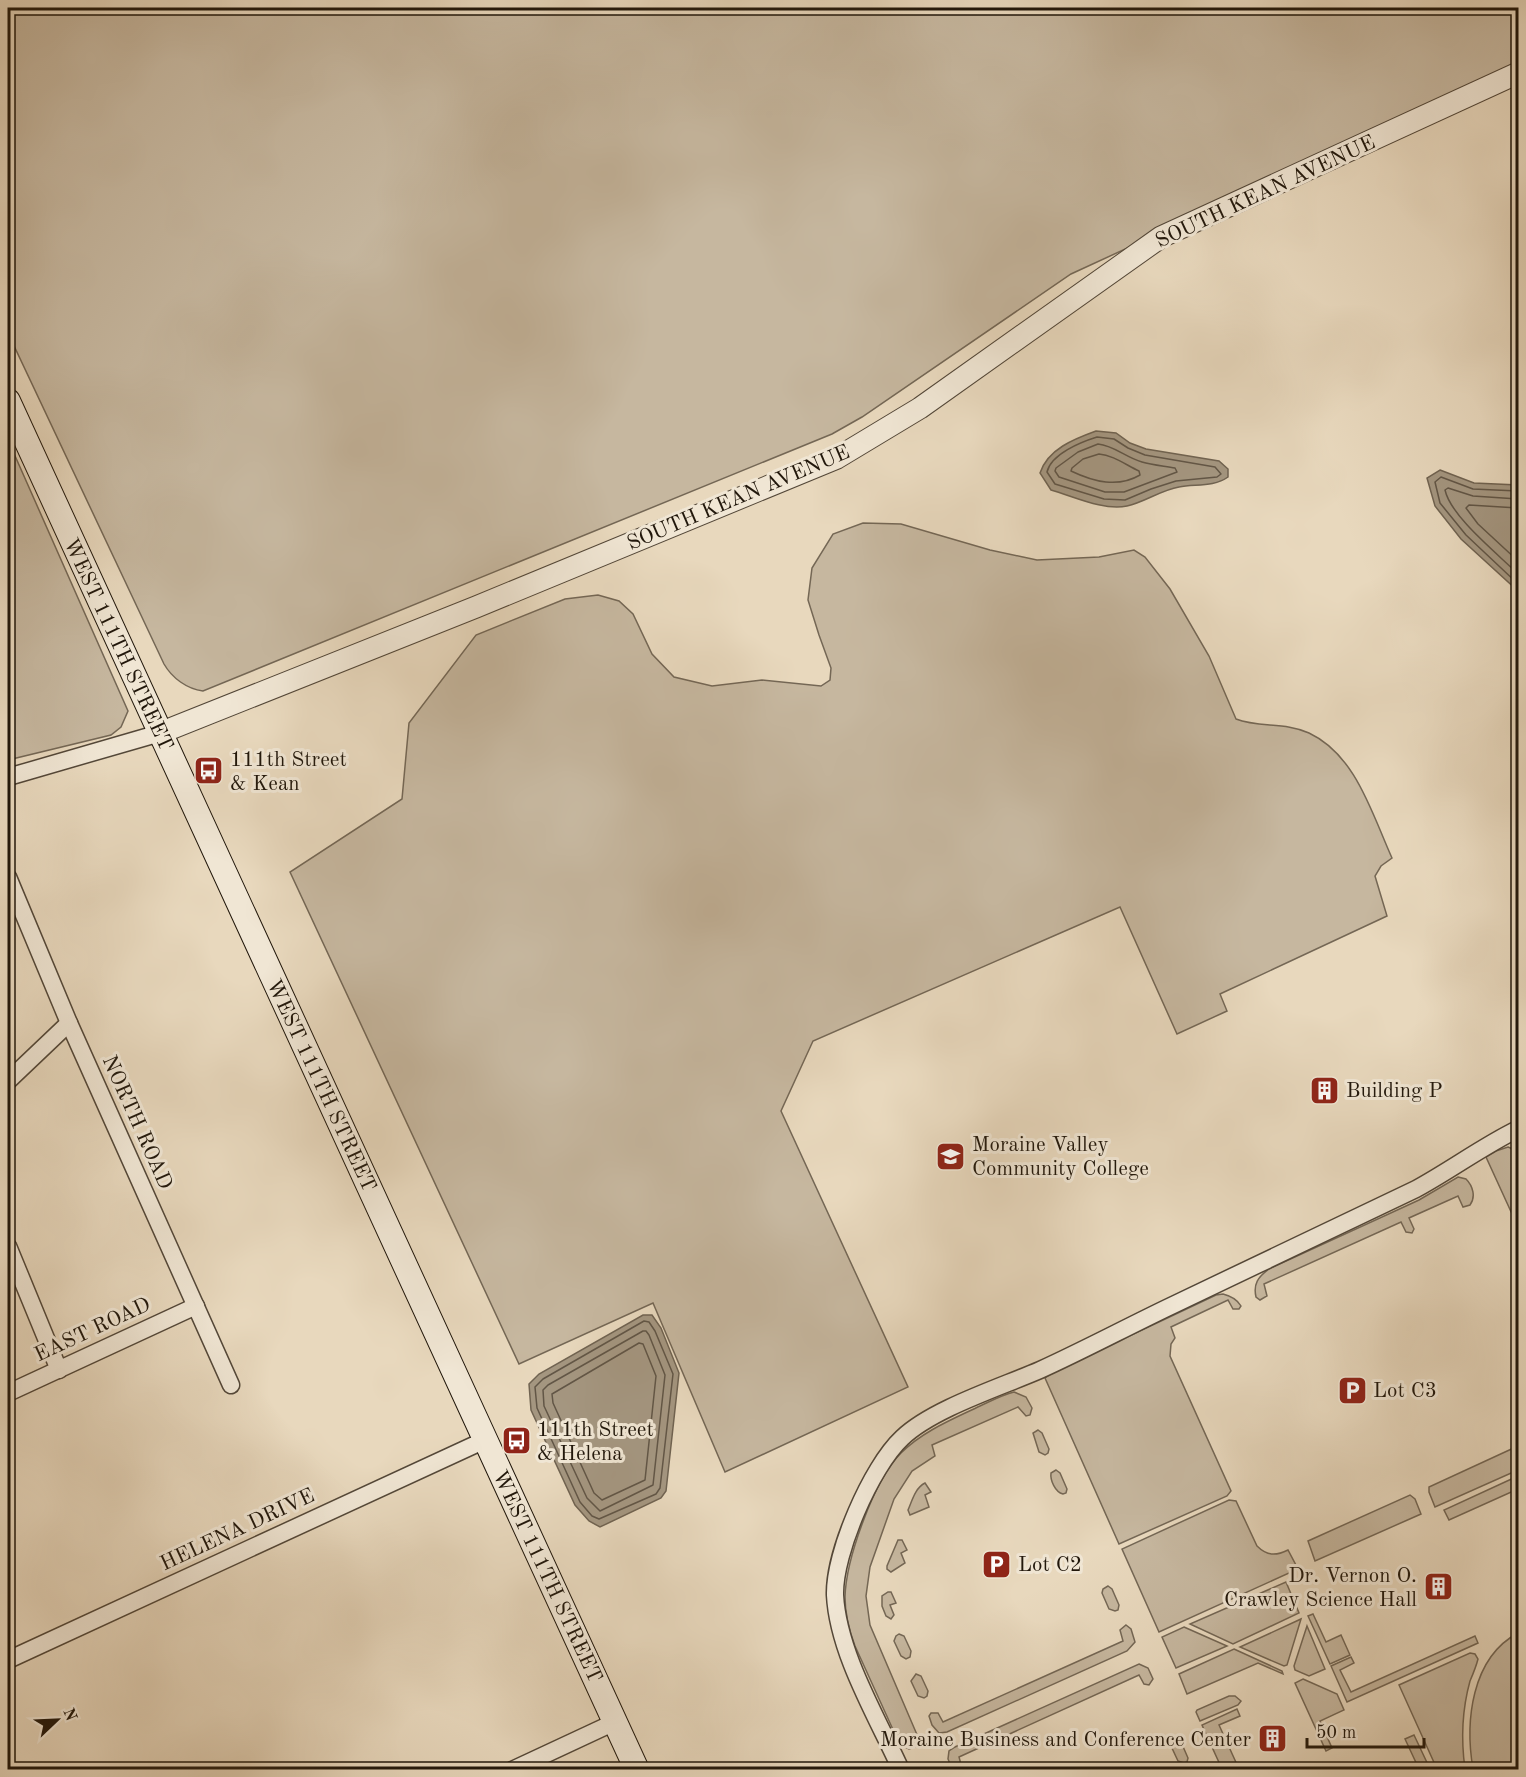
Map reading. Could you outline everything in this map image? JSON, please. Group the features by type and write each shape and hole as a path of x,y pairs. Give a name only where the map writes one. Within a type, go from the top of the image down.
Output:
{"main road":[{"name":"WEST 111TH STREET","path":"8,401 637,1770"}],"street":[{"name":"SOUTH KEAN AVENUE","path":"8,777 160,733 476,607 837,458 920,408 1161,237 1518,73"},
{"name":"NORTH ROAD","path":"8,877 69,1023 231,1385"},
{"path":"8,1081 69,1023"},
{"path":"901,1770 846,1647 838,1622 835,1593 840,1560 856,1514 873,1475 902,1438 945,1411 1039,1370 1416,1189 1518,1129"},
{"path":"8,1246 59,1370"},
{"name":"EAST ROAD","path":"8,1393 196,1306"},
{"name":"HELENA DRIVE","path":"8,1660 485,1440"},
{"path":"512,1770 615,1722"}],"shaded area":[{"path":"8,8 1518,8 1518,68 1071,274 862,417 832,434 203,691 180,682 164,664 8,333"},
{"path":"8,440 128,711 121,727 111,735 8,760"},
{"path":"863,523 901,524 990,550 1037,560 1099,557 1134,550 1145,557 1170,589 1209,656 1236,719 1291,727 1309,733 1325,743 1351,771 1361,787 1392,858 1381,866 1375,876 1387,916 1220,994 1227,1011 1177,1034 1120,907 813,1041 781,1111 908,1387 725,1472 653,1303 519,1364 290,872 402,799 409,723 476,635 565,599 598,595 619,601 633,614 652,654 674,677 712,686 762,680 821,686 830,680 831,668 808,600 812,568 833,534"},
{"path":"1508,1147 1513,1149 1518,1156 1518,1227 1486,1157"},
{"path":"1458,1177 1466,1179 1472,1188 1473,1199 1470,1205 1463,1207 1458,1196 1409,1218 1414,1229 1412,1233 1406,1232 1401,1222 1264,1284 1267,1296 1260,1300 1256,1297 1257,1281 1269,1269 1419,1200"},
{"path":"1223,1294 1238,1301 1241,1306 1239,1309 1233,1309 1228,1300 1171,1327 1175,1338 1171,1344 1170,1356 1231,1491 1227,1496 1119,1544 1045,1378 1053,1372 1216,1295"},
{"path":"1014,1392 1026,1397 1032,1408 1030,1415 1026,1416 1018,1407 932,1445 935,1456 912,1471 894,1499 870,1567 866,1596 870,1625 918,1737 915,1747 909,1749 900,1745 849,1628 845,1597 850,1562 872,1500 891,1465 901,1453 919,1438 939,1426"},
{"path":"1038,1430 1042,1433 1049,1449 1045,1455 1039,1452 1033,1433"},
{"path":"1518,1446 1518,1470 1435,1507 1429,1487"},
{"path":"1056,1470 1060,1473 1067,1489 1066,1493 1060,1493 1051,1479 1051,1473"},
{"path":"1518,1476 1518,1489 1449,1520 1444,1510"},
{"path":"925,1483 931,1492 925,1495 929,1507 910,1515 908,1510 914,1495"},
{"path":"1410,1495 1415,1499 1421,1514 1315,1561 1308,1541"},
{"path":"1229,1500 1236,1501 1257,1546 1264,1552 1272,1554 1288,1550 1298,1569 1159,1632 1122,1549"},
{"path":"898,1540 902,1540 907,1550 901,1553 905,1563 891,1572 887,1566"},
{"path":"1286,1582 1299,1613 1233,1644 1190,1624"},
{"path":"1108,1586 1112,1589 1119,1605 1118,1610 1109,1609 1102,1593 1103,1589"},
{"path":"891,1592 896,1603 890,1605 894,1615 891,1619 886,1616 882,1606 882,1596"},
{"path":"1313,1614 1326,1642 1341,1635 1350,1655 1330,1664 1308,1616"},
{"path":"1301,1619 1287,1665 1284,1666 1240,1647"},
{"path":"1126,1625 1131,1629 1135,1642 1127,1651 947,1732 939,1733 932,1725 929,1716 931,1713 938,1713 943,1722 1123,1641 1120,1630"},
{"path":"1307,1626 1325,1669 1309,1676 1295,1670 1294,1666"},
{"path":"1184,1627 1227,1646 1176,1668 1162,1637"},
{"path":"1518,1633 1518,1769 1473,1769 1470,1731 1475,1693 1490,1658 1502,1644"},
{"path":"899,1634 904,1636 911,1651 910,1657 906,1659 901,1656 894,1641"},
{"path":"1475,1636 1478,1643 1347,1702 1331,1666 1351,1657 1354,1663 1340,1670 1351,1692"},
{"path":"1234,1649 1282,1671 1283,1674 1258,1663 1187,1694 1179,1674"},
{"path":"1470,1653 1475,1654 1478,1659 1467,1692 1464,1714 1465,1769 1437,1769 1399,1685"},
{"path":"1139,1664 1148,1668 1153,1679 1149,1685 1144,1684 1139,1675 959,1757 962,1768 952,1769 948,1759 949,1751 955,1747"},
{"path":"916,1674 921,1676 928,1691 924,1698 918,1696 911,1681"},
{"path":"1303,1679 1337,1694 1344,1710 1320,1721 1332,1748 1326,1751 1295,1683"},
{"path":"1229,1696 1235,1696 1241,1701 1238,1705 1200,1721 1197,1710"},
{"path":"1237,1709 1240,1716 1219,1725 1239,1769 1222,1769 1202,1725"},
{"path":"1414,1735 1430,1769 1419,1769 1405,1739"},
{"path":"1174,1739 1181,1742 1188,1758 1187,1762 1178,1761 1171,1746"}],"water":[{"path":"1096,431 1116,433 1130,443 1146,449 1219,461 1228,469 1228,477 1211,484 1172,489 1134,504 1118,507 1098,505 1051,490 1040,473 1049,457 1071,441"},
{"path":"1440,470 1474,483 1518,485 1518,591 1461,539 1435,506 1427,478"},
{"path":"643,1315 652,1315 661,1328 679,1373 666,1491 661,1498 600,1527 589,1521 575,1505 531,1410 529,1384 539,1374"}],"place":[{"name":"111th Street & Kean","path":"209,771"},
{"name":"Building P","path":"1325,1090"},
{"name":"Moraine Valley Community College","path":"951,1156"},
{"name":"Lot C3","path":"1352,1390"},
{"name":"111th Street & Helena","path":"516,1441"},
{"name":"Lot C2","path":"997,1564"},
{"name":"Dr. Vernon O. Crawley Science Hall","path":"1438,1587"},
{"name":"Moraine Business and Conference Center","path":"1272,1739"}]}
